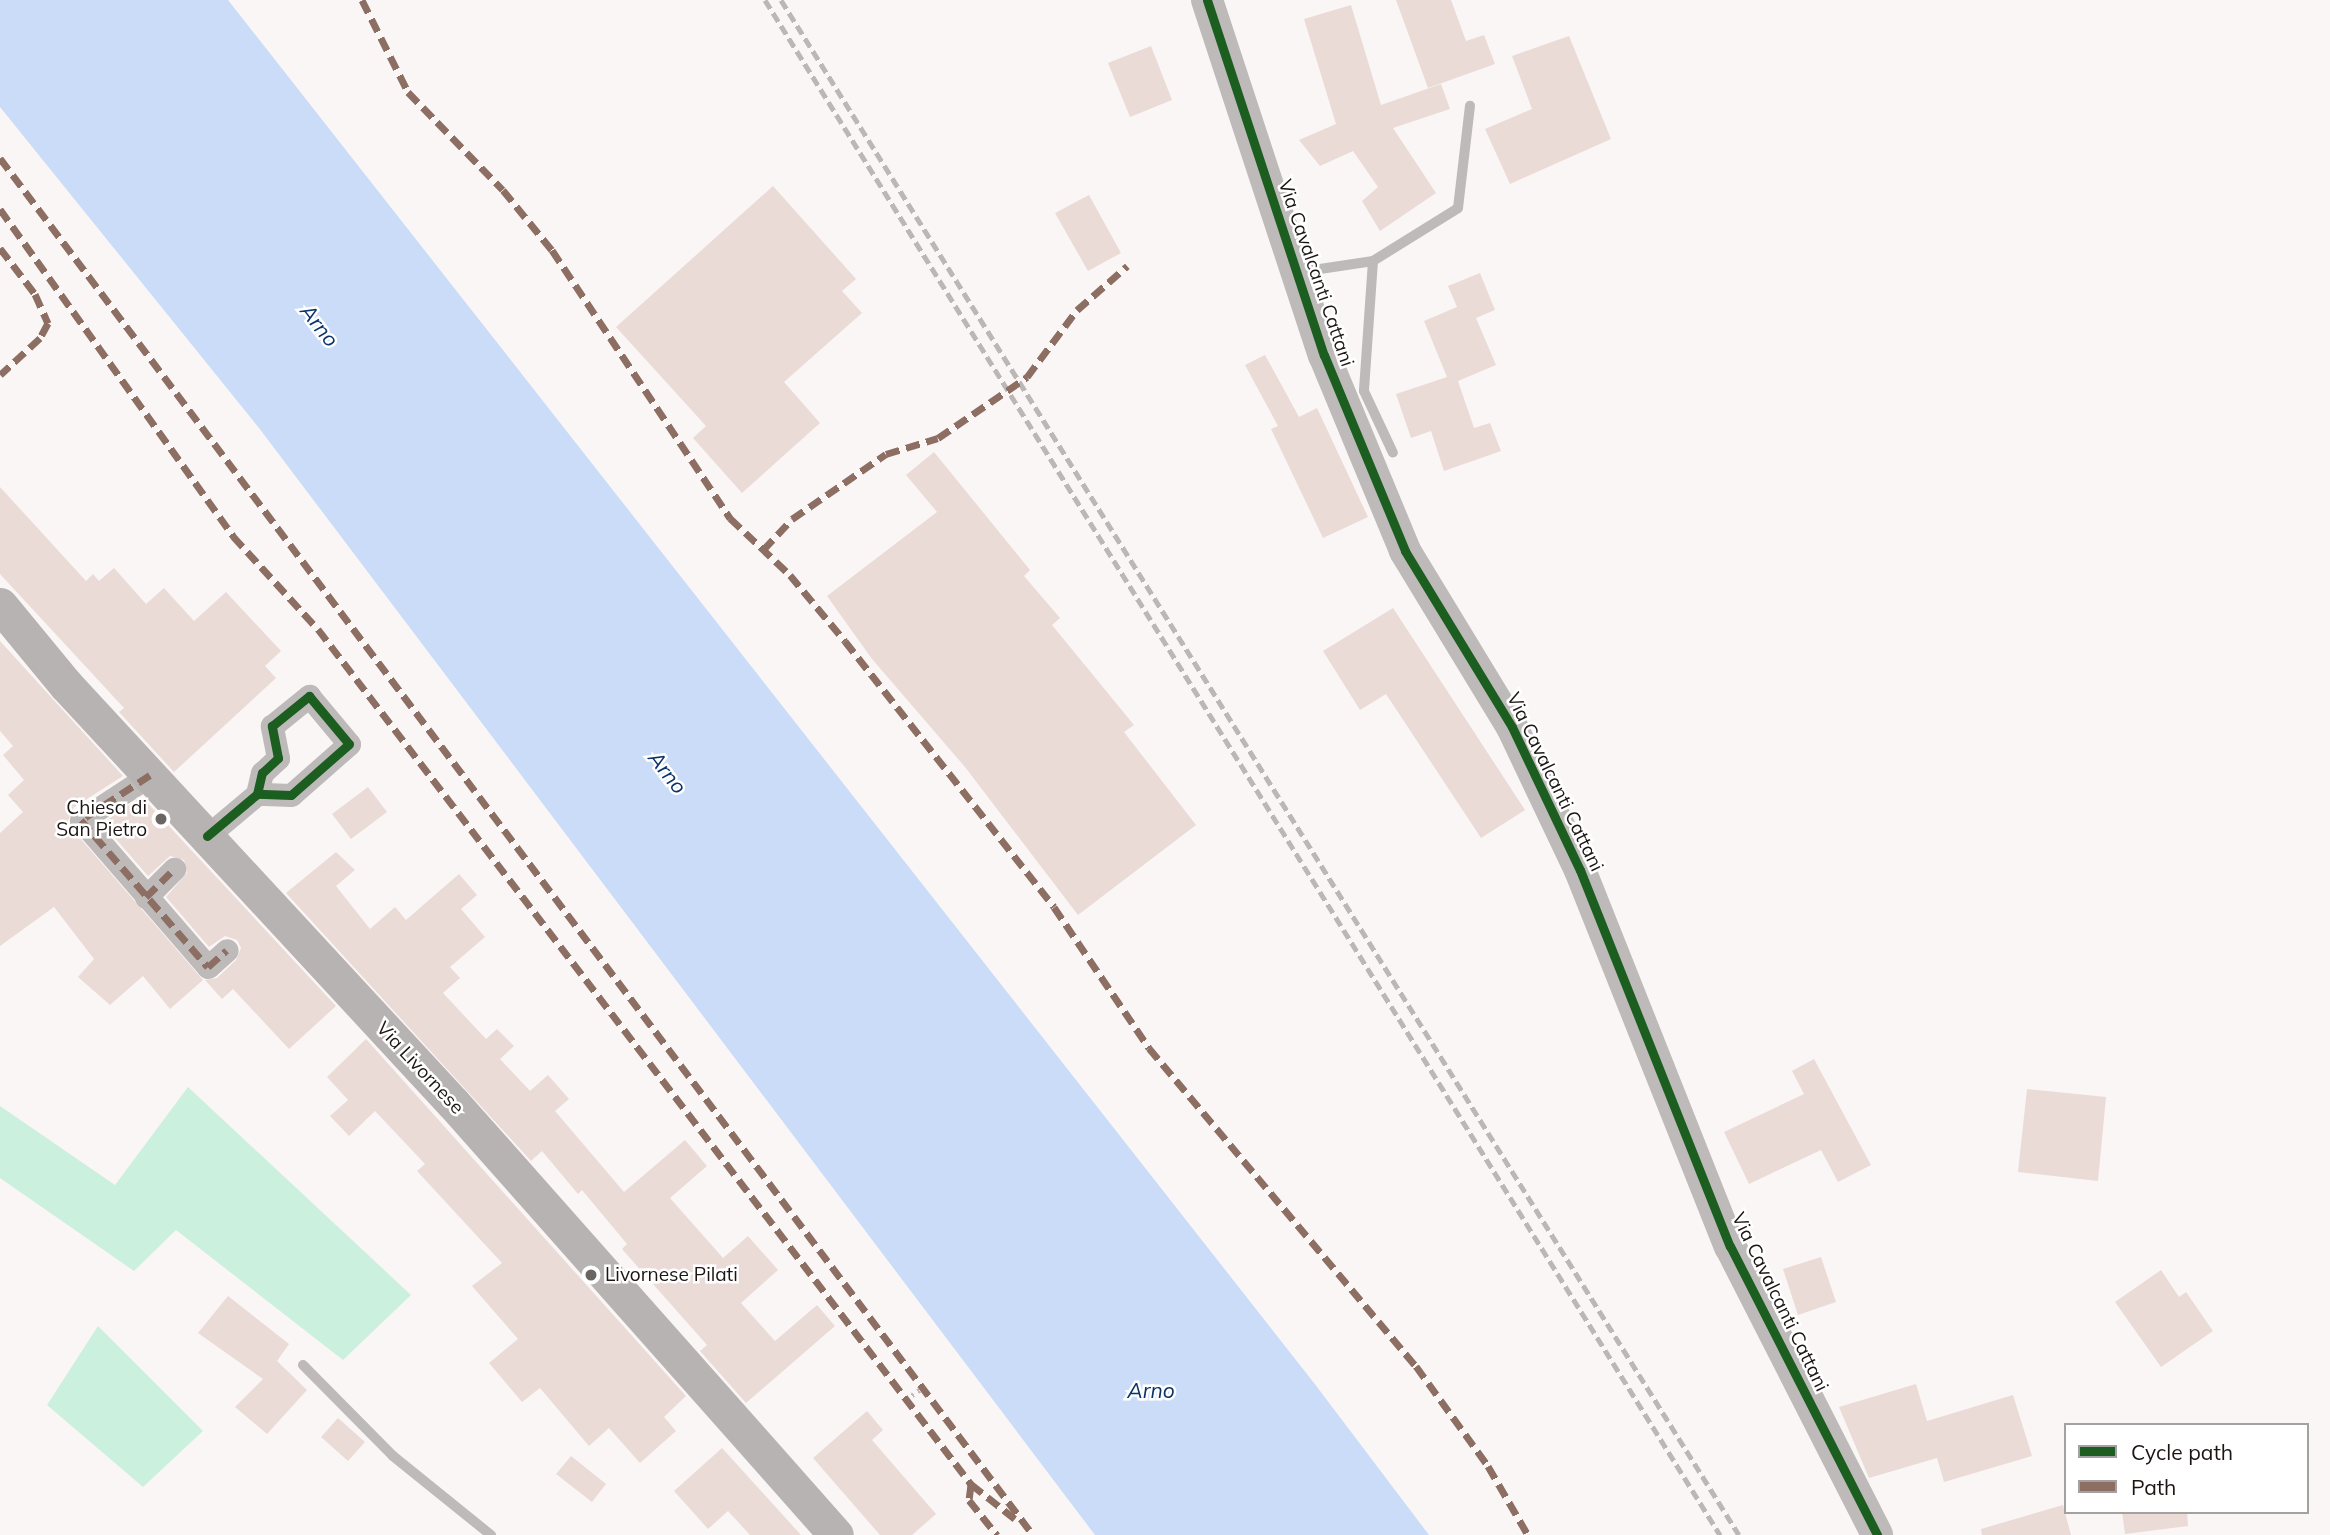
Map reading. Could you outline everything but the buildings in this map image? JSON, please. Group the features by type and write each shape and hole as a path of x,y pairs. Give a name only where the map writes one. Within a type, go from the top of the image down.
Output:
{"main road":[{"name":"Via Livornese","path":"0,605 150,775 453,1103 836,1535"}],"street":[{"name":"Via Cavalcanti Cattani","path":"1207,0 1324,355 1405,551 1512,727 1580,870 1730,1246 1877,1535"},
{"path":"207,836 257,794 261,773 278,758 272,726 309,696 349,744 291,795 257,794"},
{"path":"150,775 80,820 208,967 227,950"},
{"path":"146,897 174,869"}],"lane":[{"path":"1297,272 1373,261 1458,208 1469,106"},
{"path":"1373,261 1364,391 1393,453"},
{"path":"303,1365 393,1455 491,1535"}],"path":[{"path":"906,1399 924,1387"}],"green space":[{"path":"188,1087 411,1295 343,1360 176,1230 134,1271 0,1178 0,1106 115,1185"},
{"path":"98,1326 203,1431 143,1487 47,1405"}],"water":[{"name":"Arno","path":"0,0 228,0 1314,1383 1429,1535 1095,1535 259,428 0,107"}],"railway":[{"path":"765,0 1720,1535"},
{"path":"781,0 1739,1535"}],"marked path":[{"path":"362,0 408,92 503,190 552,250 730,518 790,575 845,641 1054,907 1149,1048 1416,1366 1488,1466 1528,1535"},
{"path":"0,158 1033,1535"},
{"path":"0,209 233,536 318,629 971,1484 969,1500 997,1535"},
{"path":"0,248 35,294 48,323 40,338 0,375"},
{"path":"763,550 792,519 886,454 938,438 1027,377 1077,310 1127,266"},
{"path":"150,775 81,820 208,967 227,950"},
{"path":"146,897 174,869"},
{"path":"971,1484 1015,1519"}],"cycle path":[{"path":"1207,0 1324,355 1405,551 1512,727 1580,870 1730,1246 1877,1535"},
{"path":"207,836 257,794 262,773 278,758 272,726 309,696 349,744 291,795 257,794"}],"place":[{"name":"Chiesa di San Pietro","path":"161,819"},
{"name":"Livornese Pilati","path":"591,1275"}]}
